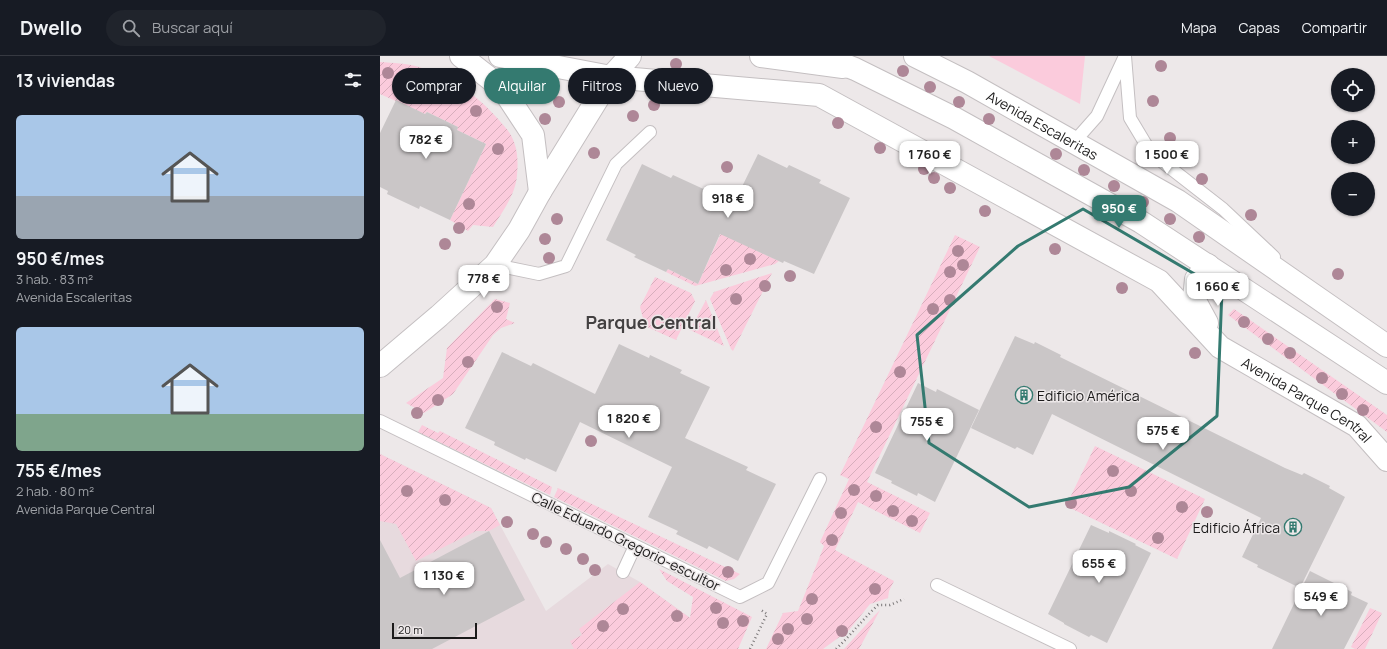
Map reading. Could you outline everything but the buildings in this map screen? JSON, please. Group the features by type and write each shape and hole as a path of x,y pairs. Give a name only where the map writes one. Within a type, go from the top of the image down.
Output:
{"street":[{"path":"461,56 502,88 533,135 540,192"},
{"name":"Avenida Parque Central","path":"500,56 568,69"},
{"path":"619,68 630,56"},
{"path":"761,56 855,69"},
{"path":"822,56 855,69 954,118 1140,222 1387,383"},
{"name":"Avenida Escaleritas","path":"915,56 967,82 1178,201 1387,346"},
{"name":"Avenida Parque Central","path":"636,79 819,95 1159,281 1220,347 1357,426 1387,460"},
{"path":"380,366 439,316 495,265 594,104"},
{"path":"1208,265 1196,279 1194,299 1220,347"}],"lane":[{"path":"1074,142 1097,116 1125,56"},
{"path":"1125,56 1130,118 1151,153 1223,209 1318,298"},
{"path":"495,265 539,274 566,266 616,164 650,132"},
{"name":"Calle Eduardo Gregorio-escultor","path":"380,421 740,597 768,583 820,479"},
{"path":"623,572 635,546"},
{"path":"937,585 1070,649"}],"path":[{"path":"836,649 878,605 890,605 904,599"},
{"path":"750,649 767,614"}],"highlighted area":[{"path":"1083,209 1222,290 1217,416 1129,487 1029,507 929,443 917,335 1018,246"}],"shaded area":[{"path":"989,56 1085,56 1080,104"},
{"path":"380,62 400,63 421,68 392,68 392,99 380,94"},
{"path":"476,98 510,133 517,154 518,167 516,182 508,202 493,227 473,225 468,231 450,220 486,144 457,130 458,127 427,112 425,114 402,104 476,104"},
{"path":"722,231 751,248 779,261 775,264 695,286 666,272 668,269 698,284"},
{"path":"955,235 980,247 867,482 930,513 920,533 858,502 835,550 894,581 889,591 888,598 870,604 849,630 823,649 766,649 783,613 798,611 824,546 820,542 849,479 840,475"},
{"path":"772,273 733,351 710,299 714,292"},
{"path":"655,277 691,293 695,301 676,340 645,326 640,307"},
{"path":"495,299 510,303 506,319 515,323 501,328 493,335 453,394 424,413 406,403 443,378 447,348"},
{"path":"706,300 724,346 690,330"},
{"path":"1234,309 1387,415 1387,432 1228,315"},
{"path":"422,425 438,433 440,431 552,487 550,495 418,432"},
{"path":"1095,446 1205,499 1177,559 1066,506"},
{"path":"380,454 491,508 546,611 608,564 640,582 734,649 380,649"},
{"path":"380,454 491,508 500,525 489,531 476,531 416,561 396,524 380,521"},
{"path":"558,488 740,574 734,579 726,581 554,497"},
{"path":"659,569 752,617 738,649 574,649 570,641 582,635 579,629 640,582 690,618 693,597 667,581"},
{"path":"1370,608 1382,613 1365,649 1355,649 1351,647"},
{"path":"880,610 859,649 844,649 875,615"}],"place":[{"name":"Edificio América","path":"1024,395"},
{"name":"Edificio África","path":"1293,527"}],"district":[{"name":"Parque Central","path":"651,322"}]}
